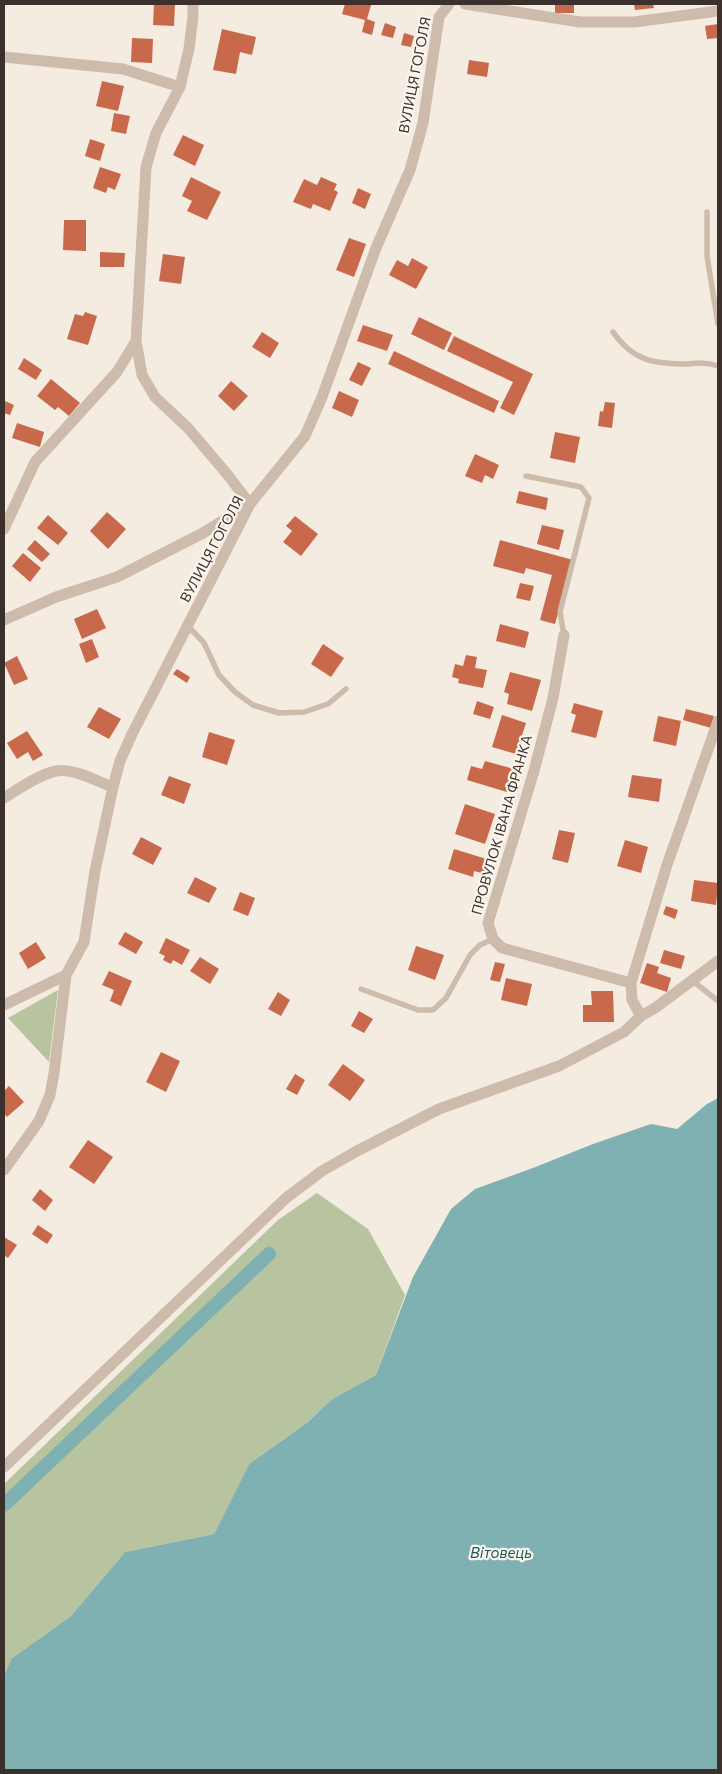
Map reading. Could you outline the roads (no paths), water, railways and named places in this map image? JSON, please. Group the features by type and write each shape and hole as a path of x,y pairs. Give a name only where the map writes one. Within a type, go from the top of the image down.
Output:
{"street":[{"path":"4,620 56,597 117,577 203,533 250,504 188,428 155,397 142,375 136,340 146,167 156,133 180,87 189,49 193,4"},
{"name":"ВУЛИЦЯ ГОГОЛЯ","path":"4,1170 39,1121 50,1095 66,975 84,942 95,871 120,761 250,504 306,436 376,248 410,170 423,123 439,17 449,4"},
{"path":"465,4 580,22 634,22 718,10"},
{"path":"4,57 123,69 180,87"},
{"path":"4,529 36,462 117,372 136,340"},
{"name":"ПРОВУЛОК ІВАНА ФРАНКА","path":"493,939 488,923 534,771 553,698 564,634"},
{"path":"641,1016 632,1000 631,983 667,865 718,721"},
{"path":"4,798 56,771 75,774 113,787"},
{"path":"493,939 502,948 631,983"},
{"path":"4,1467 286,1198 322,1171 439,1109 559,1066 624,1032 641,1016 693,981 718,961"},
{"path":"4,1005 66,975"}],"lane":[{"path":"707,212 707,256 718,324"},
{"path":"613,332 622,345 640,358 666,364 711,363 718,366"},
{"path":"526,476 582,487 588,498 560,612 564,634"},
{"path":"188,626 204,643 219,675 235,692 253,705 279,713 304,712 328,704 346,689"},
{"path":"361,988 418,1010 433,1010 446,998 470,955 480,945 493,939"},
{"path":"693,981 718,1001"}],"water":[{"name":"Вітовець","path":"718,1098 718,1770 4,1770 4,1676 11,1659 71,1616 125,1552 214,1534 249,1464 308,1422 332,1399 376,1375 413,1277 451,1209 475,1189 593,1144 651,1124 677,1129 707,1104"}],"waterway":[{"path":"4,1505 269,1254"}]}
